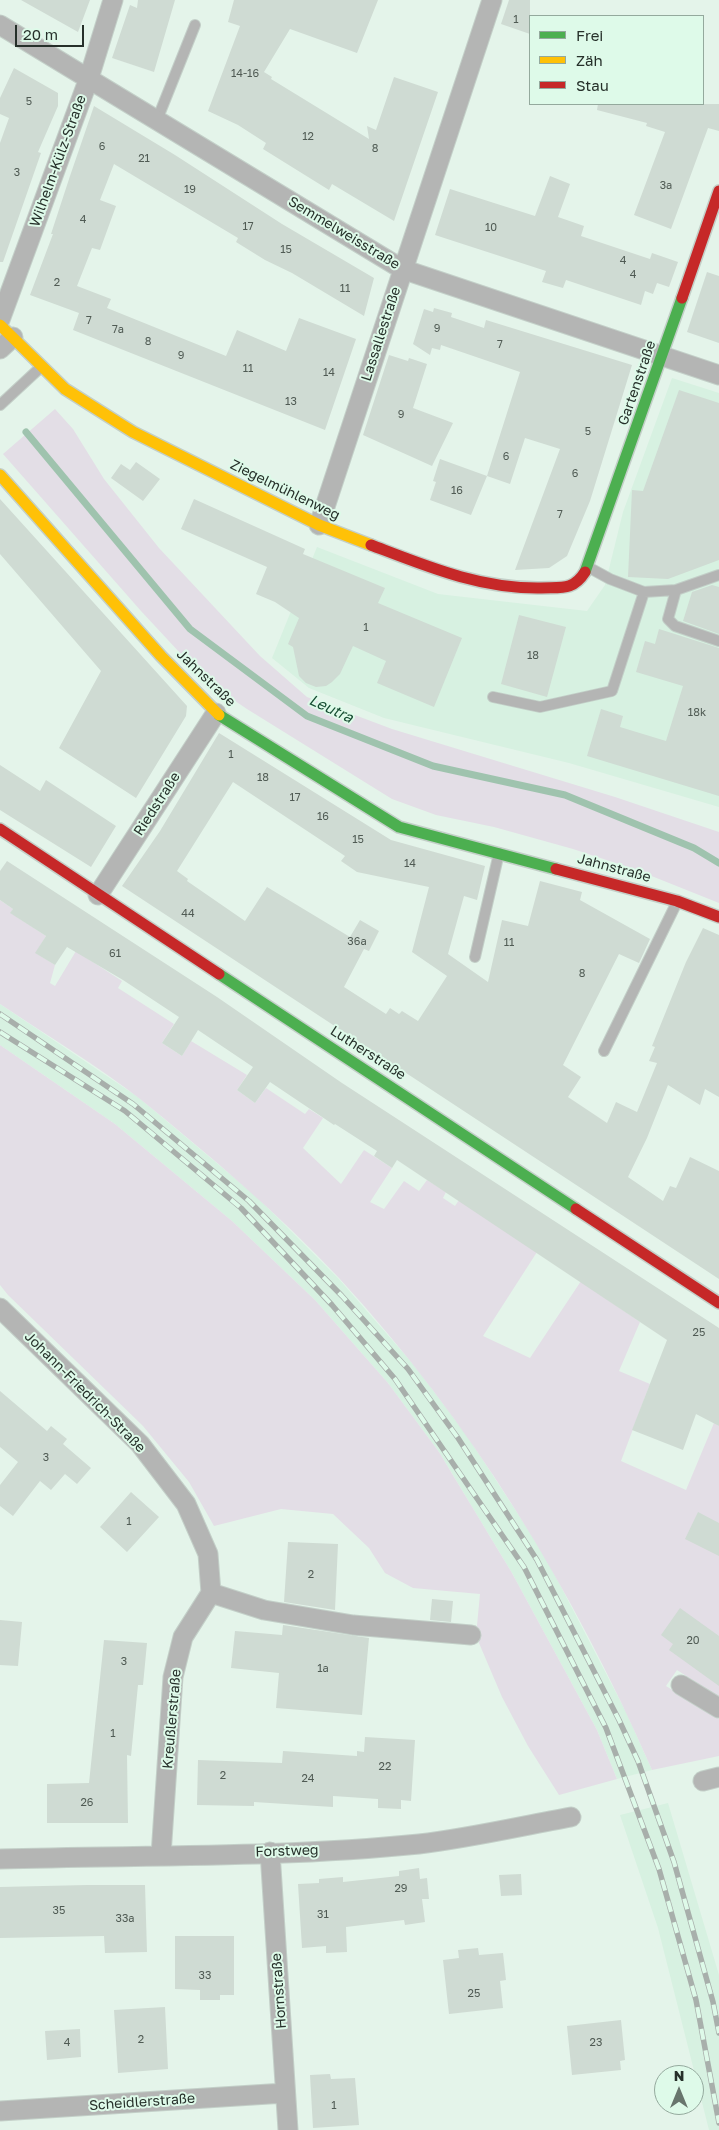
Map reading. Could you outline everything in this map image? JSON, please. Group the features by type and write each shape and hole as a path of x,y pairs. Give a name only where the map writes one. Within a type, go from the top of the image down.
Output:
{"street":[{"name":"Wilhelm-Külz-Straße","path":"0,320 89,78 113,0"},
{"name":"Lassallestraße","path":"319,525 492,0"},
{"name":"Semmelweisstraße","path":"0,25 402,269 719,375"},
{"name":"Gartenstraße","path":"578,583 588,567 719,190"},
{"name":"Ziegelmühlenweg","path":"4,337 42,366 65,389 133,432 319,525 441,572 487,584 519,588 568,587 578,583"},
{"name":"Jahnstraße","path":"0,475 161,656 216,713 399,827 499,852 677,901 719,917"},
{"name":"Riedstraße","path":"98,895 216,713"},
{"name":"Lutherstraße","path":"0,829 719,1303"},
{"name":"Johann-Friedrich-Straße","path":"0,1308 140,1444 186,1504 208,1554 211,1593"},
{"path":"211,1593 264,1610 353,1625 471,1636"},
{"name":"Kreußlerstraße","path":"161,1855 173,1677 183,1637 211,1593"},
{"path":"681,1685 719,1708"},
{"name":"Forstweg","path":"0,1860 270,1852 420,1843 532,1826 571,1817"},
{"name":"Hornstraße","path":"270,1852 284,2093 288,2130"},
{"name":"Scheidlerstraße","path":"0,2111 284,2093"}],"lane":[{"path":"157,120 195,25"},
{"path":"0,405 42,366"},
{"path":"588,567 610,579 644,592 676,590 719,575"},
{"path":"676,590 668,619 675,626 719,641"},
{"path":"494,697 540,707 612,691 644,592"},
{"path":"475,957 499,852"},
{"path":"604,1051 677,901"}],"shaded area":[{"path":"672,378 719,393 719,807 569,763 384,718 309,688 272,658 317,547 438,594 587,611 605,585 623,512"},
{"path":"55,409 73,429 104,479 159,548 260,656 307,697 392,729 615,797 719,832 719,903 634,869 573,849 494,827 436,815 392,799 207,682 141,611 3,454"},
{"path":"0,900 13,909 11,913 46,936 36,953 55,965 50,983 55,986 76,951 122,981 118,988 174,1024 162,1043 182,1056 191,1041 247,1075 237,1090 255,1103 266,1088 305,1114 309,1109 323,1118 303,1148 341,1184 364,1150 392,1168 370,1202 384,1209 404,1181 419,1191 427,1180 446,1192 443,1198 455,1206 459,1200 537,1252 483,1336 530,1358 581,1281 640,1322 619,1371 650,1384 621,1461 686,1490 714,1423 719,1426 719,1697 677,1670 666,1686 719,1719 719,1756 652,1770 622,1703 589,1638 554,1574 516,1511 476,1450 433,1390 387,1333 339,1278 292,1230 217,1163 124,1086 0,1004"},
{"path":"0,1004 138,1097 256,1196 338,1278 414,1365 466,1434 544,1554 626,1712 652,1770 617,1779 597,1730 512,1573 439,1452 388,1383 315,1300 232,1221 115,1124 0,1045"},
{"path":"0,1045 115,1124 232,1221 315,1300 388,1383 439,1452 512,1573 597,1730 617,1779 559,1795 528,1746 502,1697 476,1636 480,1594 413,1588 385,1573 369,1548 333,1514 281,1509 214,1526 189,1482 143,1426 8,1295 0,1285"},
{"path":"668,1803 719,1975 719,2130 709,2130 704,2110 704,2065 693,2065 658,1928 620,1815"}],"building":[{"path":"21,0 90,0 78,32"},
{"path":"138,0 175,0 154,72 112,58 130,5 137,8"},
{"path":"234,0 378,0 357,53 290,29 264,72 272,77 271,79 369,139 367,126 376,130 394,77 438,92 394,221 332,184 329,190 263,149 266,143 238,125 208,111 240,26 228,22"},
{"path":"509,0 530,0 529,34 501,24"},
{"path":"14,68 58,93 58,106 38,152 41,153 3,262 0,262 0,143 9,118 0,114 0,98"},
{"path":"719,104 719,131 708,128 671,229 634,215 665,132 646,126 647,123 597,110 598,105"},
{"path":"94,106 175,155 282,224 374,278 364,316 292,273 265,260 236,242 238,238 114,164 100,200 116,206 100,250 92,248 77,286 111,299 107,308 226,356 237,330 286,351 299,318 356,339 325,430 73,330 79,313 30,295 53,234 51,234"},
{"path":"550,176 570,184 558,217 584,226 581,236 650,259 652,253 678,262 669,287 657,283 653,294 645,291 641,305 566,280 563,288 542,282 546,271 435,235 450,189 535,216"},
{"path":"707,272 719,276 719,343 687,332"},
{"path":"434,308 452,313 451,317 484,328 486,320 632,365 590,501 567,556 549,568 515,570 560,449 525,438 510,484 487,476 520,372 441,345 440,350 432,348 430,355 413,344 424,309 433,312"},
{"path":"389,355 408,361 409,358 427,364 413,408 453,423 432,466 363,435"},
{"path":"679,390 719,403 719,560 668,579 628,577 632,490 643,491"},
{"path":"440,459 487,476 471,515 430,500 436,482 433,481"},
{"path":"136,462 160,479 143,501 111,478 121,464 130,470"},
{"path":"0,499 187,706 186,716 136,798 59,748 101,671 0,554"},
{"path":"194,499 305,549 303,554 385,588 378,603 462,638 434,707 377,683 386,661 353,646 340,674 332,682 326,686 316,687 306,683 299,676 293,647 288,644 299,618 275,602 256,594 267,567 181,529"},
{"path":"712,585 719,587 719,634 683,621 692,592"},
{"path":"519,615 566,627 547,697 501,684"},
{"path":"659,629 719,648 719,796 587,756 601,709 623,716 620,727 666,741 683,686 636,672 645,641 655,644"},
{"path":"219,733 391,840 485,866 477,900 464,896 448,954 488,982 502,920 528,926 540,881 582,892 580,900 650,939 639,963 619,954 563,1065 581,1077 568,1097 607,1123 616,1102 637,1112 657,1063 649,1061 655,1047 652,1046 686,962 703,928 719,935 719,1097 705,1089 700,1105 668,1085 647,1138 628,1177 663,1201 670,1186 676,1188 690,1157 719,1171 719,1279 122,886 160,831","holes":["233,782 345,856 341,861 357,872 429,887 412,952 447,976 418,1021 402,1011 399,1014 390,1008 386,1014 344,987 364,949 369,951 379,931 360,920 350,937 267,887 245,921 187,881 188,879 177,871"]},
{"path":"0,765 40,791 46,780 116,826 91,867 0,810"},
{"path":"7,861 217,997 342,1083 719,1328 719,1426 696,1414 683,1450 632,1430 667,1340 397,1160 392,1168 374,1156 377,1151 270,1082 255,1103 237,1090 253,1067 198,1030 182,1056 162,1043 179,1017 123,980 67,947 55,965 35,953 46,936 10,913 13,909 0,900 0,871"},
{"path":"0,1391 47,1431 51,1426 67,1439 63,1444 91,1468 77,1484 65,1474 51,1490 40,1481 13,1516 0,1506 0,1485 18,1462 0,1447"},
{"path":"131,1492 159,1517 127,1552 100,1527"},
{"path":"698,1512 719,1523 719,1556 685,1539"},
{"path":"288,1542 338,1544 335,1610 284,1602"},
{"path":"432,1599 453,1601 451,1622 430,1620"},
{"path":"680,1608 719,1636 719,1686 669,1650 673,1644 661,1635"},
{"path":"0,1620 22,1622 18,1666 0,1665"},
{"path":"283,1625 369,1638 362,1715 276,1708 279,1673 231,1668 235,1631 282,1635"},
{"path":"104,1640 147,1643 143,1685 138,1685 131,1756 127,1755 128,1823 47,1823 47,1784 89,1783"},
{"path":"365,1737 415,1740 411,1801 401,1800 401,1809 378,1808 378,1799 333,1796 333,1807 254,1802 254,1806 197,1805 198,1760 282,1763 283,1751 357,1756 357,1751 364,1752"},
{"path":"419,1868 420,1879 427,1878 429,1899 422,1899 425,1922 405,1925 404,1920 346,1927 347,1952 326,1953 326,1946 302,1948 298,1884 319,1883 319,1879 343,1877 343,1882 399,1876 399,1871"},
{"path":"521,1874 522,1895 501,1896 499,1875"},
{"path":"145,1885 147,1952 105,1953 104,1936 0,1938 0,1887"},
{"path":"175,1936 234,1936 234,1995 220,1995 220,2000 200,2000 200,1990 175,1989"},
{"path":"478,1948 479,1955 503,1953 506,1980 500,1981 503,2008 449,2014 443,1960 459,1958 458,1950"},
{"path":"165,2007 168,2069 118,2073 114,2010"},
{"path":"621,2020 625,2060 620,2061 621,2070 572,2075 567,2026"},
{"path":"80,2029 81,2057 47,2060 45,2031"},
{"path":"330,2074 331,2079 355,2078 359,2125 313,2128 310,2075"}],"waterway":[{"name":"Leutra","path":"26,432 190,629 307,716 433,766 565,795 694,848 719,863"}],"railway":[{"path":"0,1014 133,1104 249,1201 342,1296 408,1369 458,1438 537,1560 638,1761 674,1862 713,2002 719,2033"},
{"path":"0,1032 125,1111 241,1208 332,1305 395,1379 524,1567 606,1728 659,1869 696,2000 719,2123"}],"traffic: fast":[{"path":"585,572 682,298"},
{"path":"219,715 399,827 556,869"},
{"path":"219,974 576,1209"}],"traffic: slow":[{"path":"0,325 65,389 133,432 319,525 371,545"},
{"path":"0,475 161,656 219,715"}],"traffic: jam":[{"path":"682,298 719,191"},
{"path":"371,545 454,575 496,585 561,588 576,582 585,572"},
{"path":"0,829 219,974"},
{"path":"556,869 677,901 719,917"},
{"path":"576,1209 719,1303"}]}
